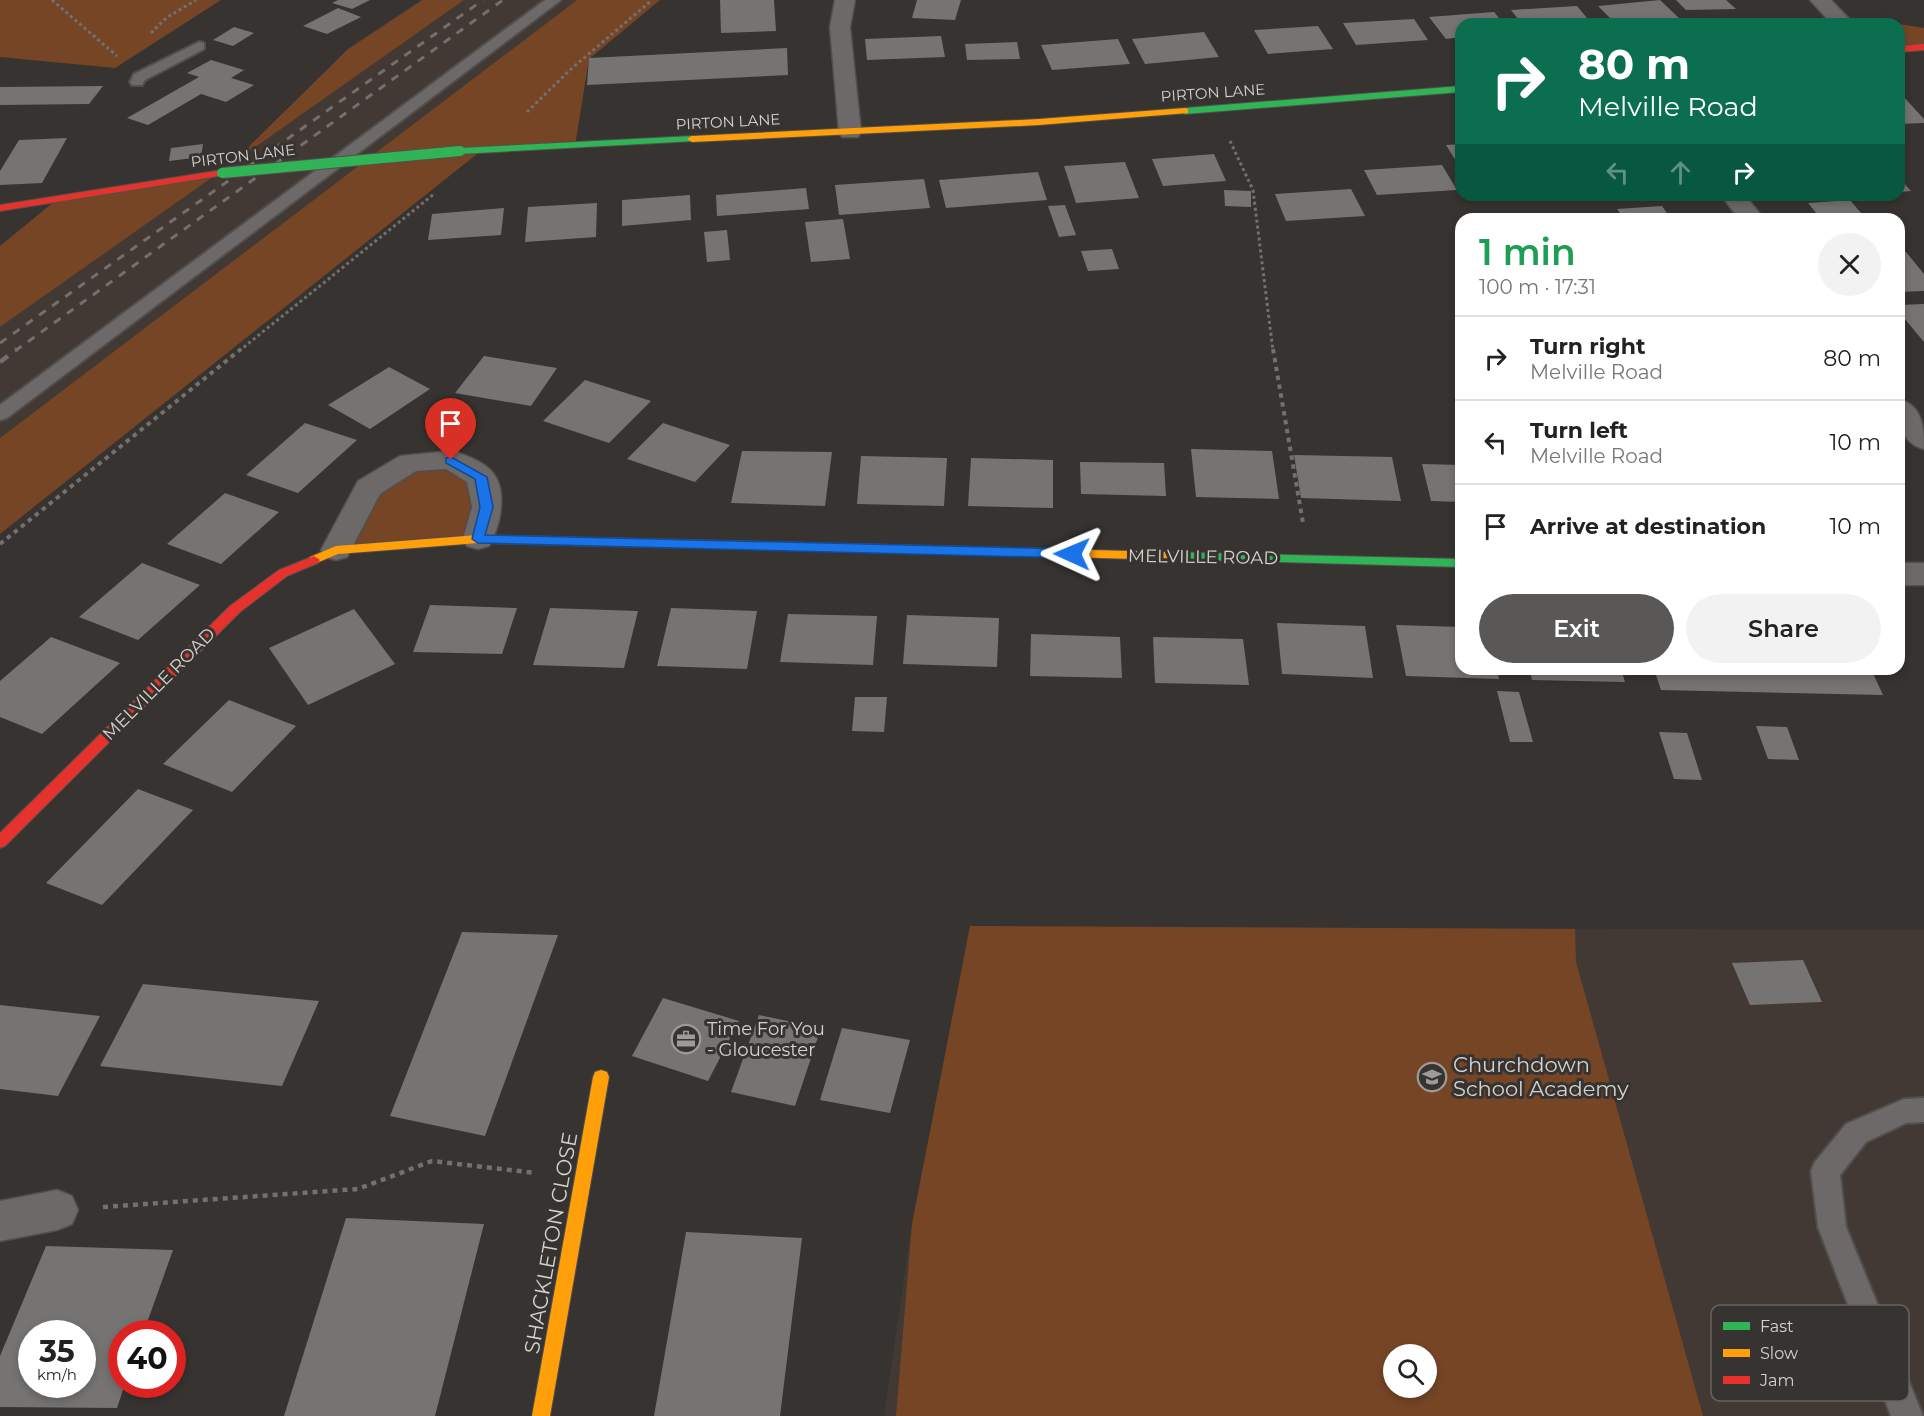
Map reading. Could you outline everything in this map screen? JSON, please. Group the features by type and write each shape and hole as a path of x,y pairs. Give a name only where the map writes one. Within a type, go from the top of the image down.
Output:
{"street":[{"path":"845,0 840,27 850,132"},
{"path":"1820,0 1838,18"},
{"path":"1905,48 1924,46"},
{"name":"PIRTON LANE","path":"0,208 222,173 460,151 850,132 1215,110 1455,90"},
{"path":"1738,201 1747,213"},
{"path":"1905,416 1924,440"},
{"path":"336,550 368,488 410,462 451,460 481,477 486,507 478,539"},
{"name":"MELVILLE ROAD","path":"0,842 235,609 283,573 336,550 478,539 1455,563"},
{"path":"1905,574 1924,574"},
{"name":"SHACKLETON CLOSE","path":"541,1416 602,1077"},
{"path":"0,1221 57,1210"}],"lane":[{"path":"0,414 554,0"},
{"path":"137,82 139,77 199,46"},
{"path":"1863,1305 1832,1227 1825,1171 1856,1133 1904,1111 1924,1110"},
{"path":"1900,1401 1906,1416"}],"path":[{"path":"52,0 122,61"},
{"path":"490,149 571,69 652,0"},
{"path":"1215,110 1253,190 1273,351 1309,559"},
{"path":"0,544 434,194"},
{"path":"57,1210 358,1189 432,1161 585,1178"}],"shaded area":[{"path":"0,0 221,0 115,68 0,57"},
{"path":"422,0 464,0 231,164 348,49"},
{"path":"464,0 577,0 0,438 0,327"},
{"path":"577,0 660,0 589,59 575,146 482,150 0,534 0,438"},
{"path":"1905,25 1924,28 1924,47 1905,49"},
{"path":"217,174 0,327 0,246 55,201"},
{"path":"451,460 481,477 478,539 336,550 368,488 410,462"},
{"name":"Churchdown School Academy","path":"970,926 1924,930 1924,1416 884,1416 912,1224"},
{"name":"Churchdown School Academy","path":"970,926 1575,929 1576,962 1703,1416 896,1416 912,1224"}],"building":[{"path":"338,0 370,0 352,9 332,3"},
{"path":"720,0 774,0 776,31 721,33"},
{"path":"917,0 961,0 955,20 912,18"},
{"path":"1660,0 1679,18 1610,18 1598,6"},
{"path":"1676,0 1726,0 1736,9 1686,10"},
{"path":"1577,6 1587,18 1517,18 1511,10"},
{"path":"338,8 361,17 327,34 303,26"},
{"path":"1494,12 1499,18 1455,18 1455,38 1446,39 1429,17"},
{"path":"1414,19 1428,40 1356,45 1343,23"},
{"path":"1318,26 1333,49 1268,54 1254,30"},
{"path":"234,27 254,33 233,46 213,40"},
{"path":"1204,32 1219,57 1145,64 1132,39"},
{"path":"941,36 945,57 867,60 865,39"},
{"path":"1118,39 1130,64 1052,70 1041,45"},
{"path":"1017,42 1020,59 967,60 965,44"},
{"path":"787,48 788,75 587,85 589,58"},
{"path":"211,60 244,70 231,78 254,85 226,102 201,94 148,125 127,118 199,77 187,73"},
{"path":"103,86 89,104 0,105 0,87"},
{"path":"1905,98 1924,119 1924,123 1905,124"},
{"path":"67,138 42,183 0,185 0,171 19,140"},
{"path":"203,144 201,157 169,161 171,148"},
{"path":"1455,144 1455,159 1446,145"},
{"path":"1214,154 1226,181 1163,186 1152,159"},
{"path":"1125,162 1139,198 1076,203 1064,166"},
{"path":"1442,165 1455,190 1377,195 1364,170"},
{"path":"1038,172 1047,200 946,208 939,180"},
{"path":"924,179 930,208 839,215 835,185"},
{"path":"806,188 809,209 717,216 716,195"},
{"path":"1351,189 1365,216 1286,221 1275,194"},
{"path":"1224,190 1251,191 1251,207 1225,206"},
{"path":"690,195 691,220 622,226 622,200"},
{"path":"1851,201 1861,213 1816,213 1808,203"},
{"path":"597,203 596,237 525,242 528,207"},
{"path":"1065,205 1076,235 1059,237 1048,206"},
{"path":"1662,206 1667,213 1620,213 1617,209"},
{"path":"504,208 501,235 428,240 432,214"},
{"path":"843,219 850,259 811,262 805,222"},
{"path":"727,230 730,260 707,262 704,232"},
{"path":"1112,249 1119,269 1088,271 1081,251"},
{"path":"1905,252 1924,274 1924,291 1905,292"},
{"path":"1924,304 1924,342 1905,319 1905,305"},
{"path":"484,356 557,368 531,406 455,393"},
{"path":"389,367 430,389 370,429 328,405"},
{"path":"585,380 651,401 609,443 543,421"},
{"path":"305,423 357,440 298,493 246,475"},
{"path":"663,423 730,445 695,482 627,459"},
{"path":"1191,449 1272,451 1279,499 1196,497"},
{"path":"742,451 832,452 825,506 731,503"},
{"path":"1294,455 1392,457 1401,501 1301,498"},
{"path":"861,456 947,458 944,506 857,504"},
{"path":"971,458 1053,460 1053,508 968,506"},
{"path":"1080,462 1164,463 1166,496 1081,494"},
{"path":"1422,464 1455,465 1455,502 1431,501"},
{"path":"225,493 279,512 221,564 167,544"},
{"path":"142,563 200,585 138,640 79,617"},
{"path":"430,605 517,608 502,654 413,652"},
{"path":"550,608 638,611 624,668 533,665"},
{"path":"671,608 757,611 747,669 657,666"},
{"path":"354,609 395,664 308,705 269,648"},
{"path":"788,614 877,616 873,665 780,662"},
{"path":"907,615 999,618 997,667 903,664"},
{"path":"1277,623 1365,626 1373,678 1282,674"},
{"path":"1396,625 1455,627 1455,675 1498,675 1499,679 1406,676"},
{"path":"1031,634 1120,637 1122,678 1030,676"},
{"path":"51,637 120,663 42,734 0,717 0,681"},
{"path":"1153,637 1243,639 1249,685 1155,683"},
{"path":"1531,675 1623,675 1625,682 1532,680"},
{"path":"1656,675 1874,675 1883,695 1661,690"},
{"path":"1497,691 1519,692 1533,742 1510,742"},
{"path":"855,697 887,697 884,732 852,731"},
{"path":"229,700 296,726 232,792 163,764"},
{"path":"1756,726 1787,727 1799,760 1768,759"},
{"path":"1659,732 1687,733 1702,780 1674,779"},
{"path":"138,789 193,810 102,905 46,883"},
{"path":"462,932 558,935 485,1136 390,1116"},
{"path":"1803,960 1822,1002 1750,1005 1732,963"},
{"path":"143,984 319,1001 282,1086 100,1066"},
{"name":"Time For You - Gloucester","path":"663,998 739,1021 708,1081 632,1056"},
{"path":"0,1005 100,1016 58,1096 0,1089"},
{"path":"759,1015 821,1028 795,1106 731,1092"},
{"path":"842,1028 910,1040 890,1113 820,1100"},
{"path":"346,1218 484,1224 435,1416 284,1416"},
{"path":"686,1232 802,1238 780,1416 654,1416"},
{"path":"46,1246 173,1250 148,1320 108,1320 108,1398 120,1398 117,1408 0,1407 0,1356"}],"railway":[{"path":"0,343 483,0"},
{"path":"15,351 503,0"},
{"path":"0,362 17,349"}],"traffic: fast":[{"path":"1185,111 1455,89"},
{"path":"460,151 692,139"},
{"path":"222,173 460,151"},
{"path":"1168,556 1455,563"}],"traffic: slow":[{"path":"692,139 1039,122 1185,111"},
{"path":"314,560 336,550 478,539 691,544"},
{"path":"938,550 1168,556"},
{"path":"541,1416 601,1077"}],"traffic: jam":[{"path":"1905,49 1924,47"},
{"path":"0,208 222,173"},
{"path":"691,544 938,550"},
{"path":"0,842 235,609 283,573 314,560"}],"place":[{"name":"Time For You - Gloucester","path":"686,1039"},
{"name":"Churchdown School Academy","path":"1432,1077"}],"route":[{"path":"451,460 481,477 486,507 478,539 1072,554"}]}
